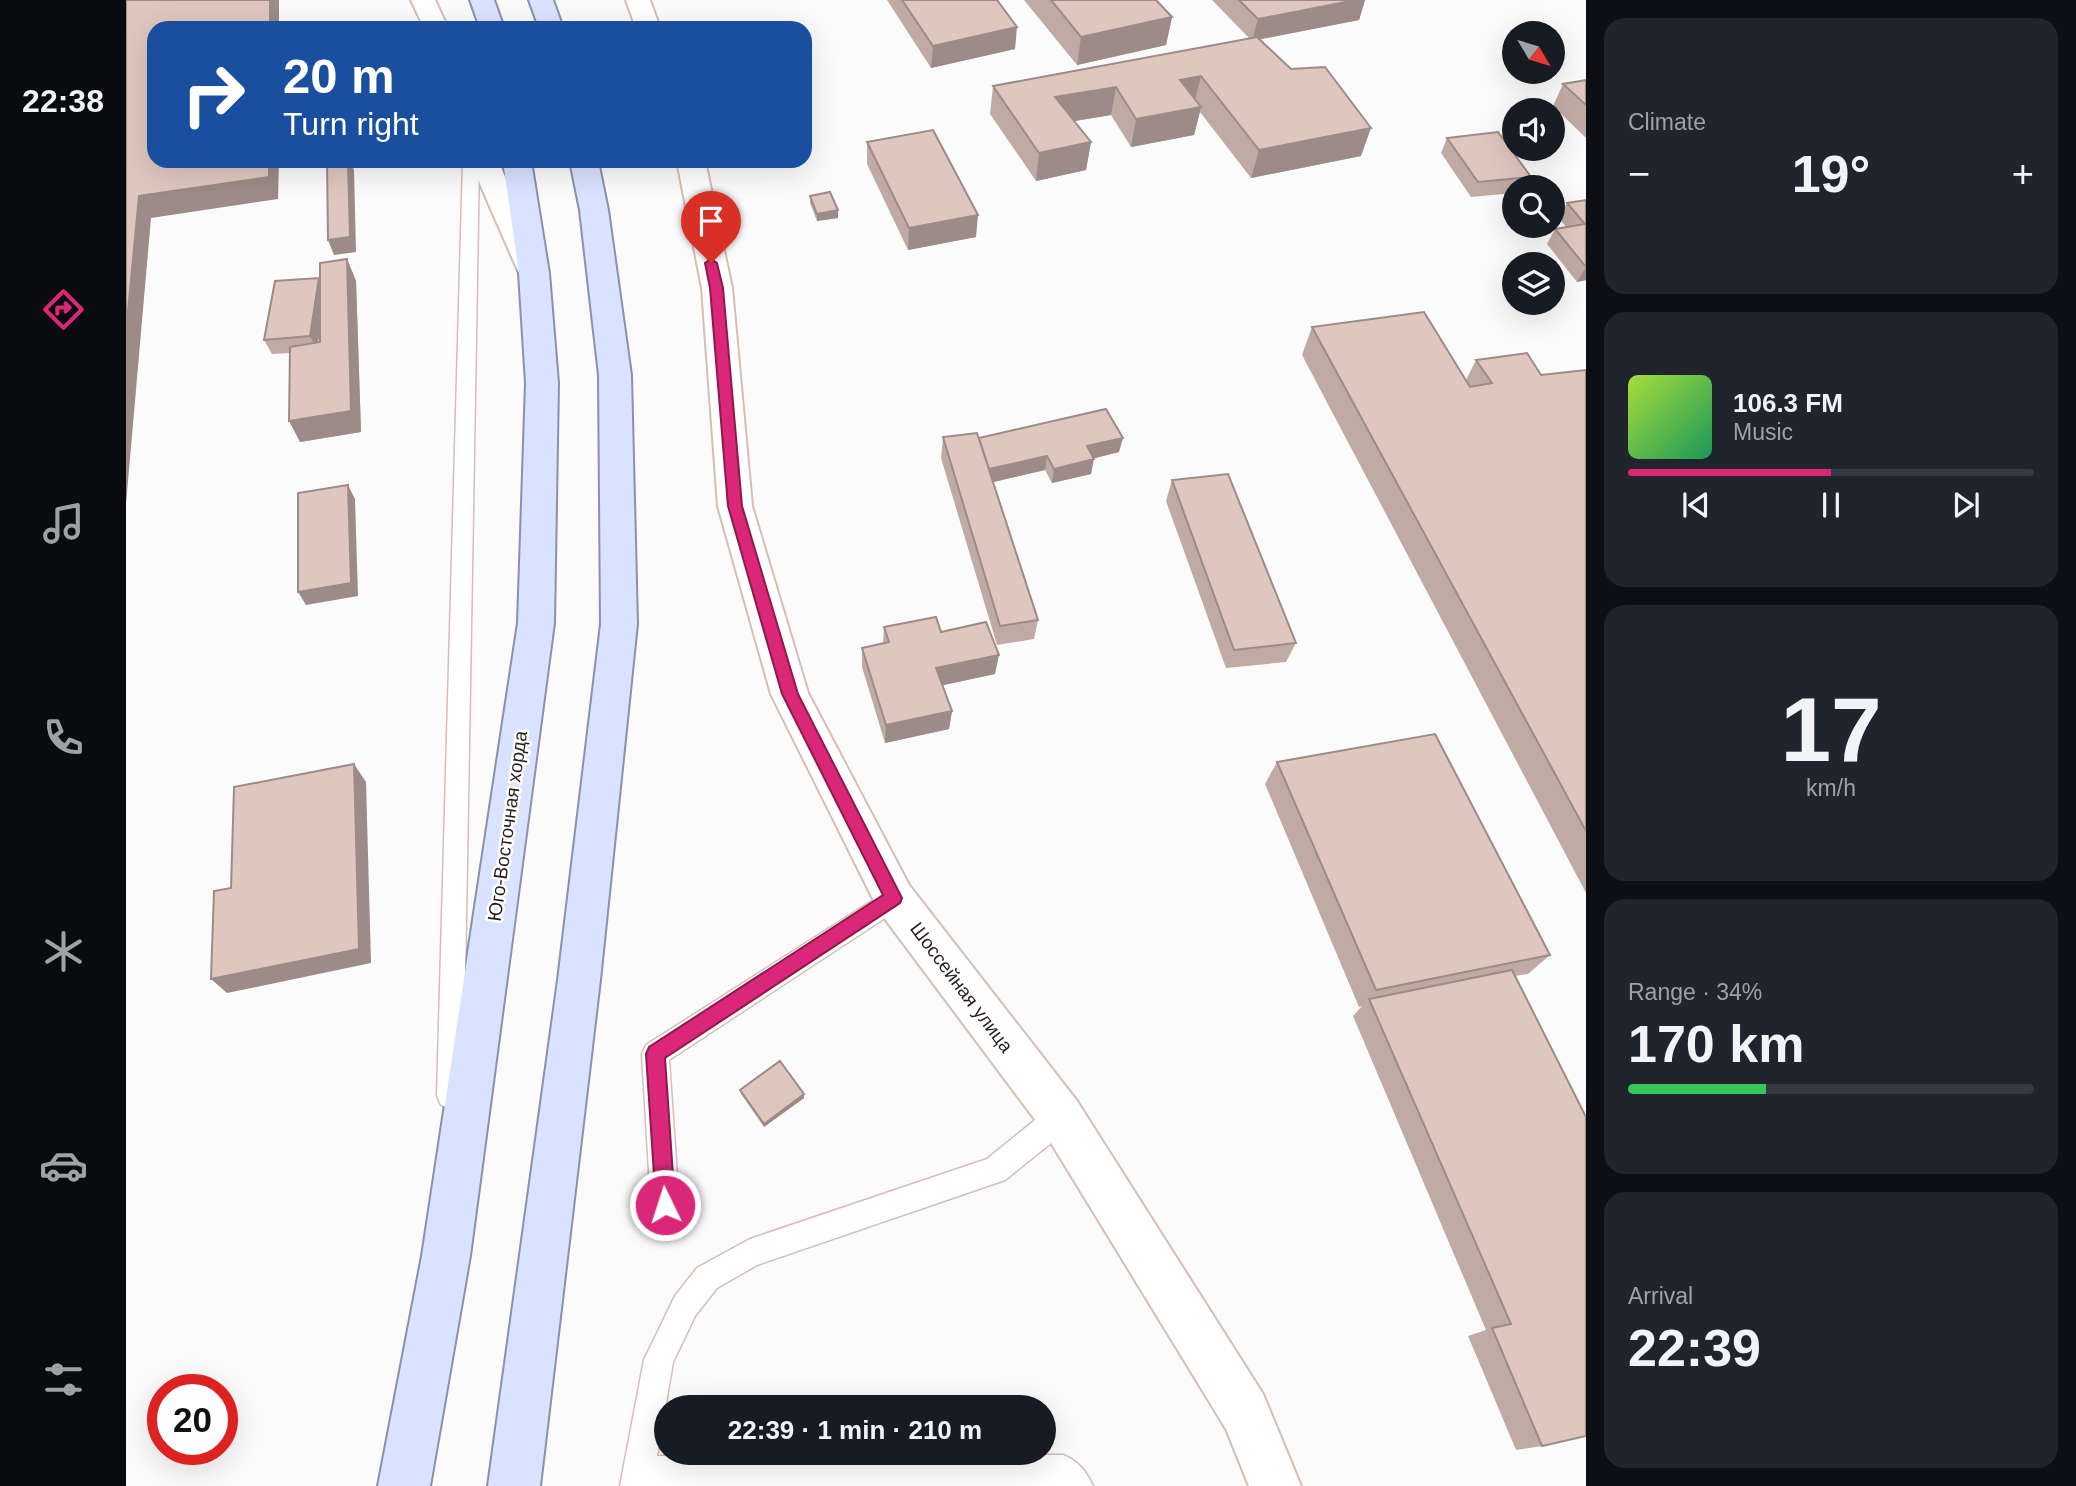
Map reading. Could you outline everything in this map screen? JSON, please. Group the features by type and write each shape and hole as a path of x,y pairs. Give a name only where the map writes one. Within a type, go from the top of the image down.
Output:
{"main road":[{"path":"423,0 433,21"},
{"path":"482,0 490,21"},
{"path":"541,0 548,21"},
{"path":"638,0 646,21"},
{"path":"487,168 534,273"},
{"name":"Юго-Восточная хорда","path":"404,1486 446,1256 536,623 542,383 534,273 518,168"},
{"path":"514,1486 579,980 619,624 615,374 594,210 585,168"},
{"name":"Шоссейная улица","path":"692,168 717,288 735,506 790,694 894,898 1060,1117 1245,1412 1275,1486"}],"lane":[{"path":"446,1256 471,168"},
{"path":"665,1205 655,1054 894,898"},
{"path":"1060,1117 995,1170 750,1253 707,1278 685,1306 659,1360 637,1478 1063,1470 1077,1486"}],"building":[{"path":"126,0 270,0 270,21 147,21 147,168 269,168 269,177 139,196 126,332"},
{"path":"902,0 997,0 1017,27 933,46"},
{"path":"1051,0 1156,0 1172,17 1081,37"},
{"path":"1239,0 1356,0 1258,19"},
{"path":"1257,37 1291,69 1325,67 1371,128 1259,150 1201,76 1180,80 1201,107 1136,119 1116,87 1055,97 1091,142 1039,153 993,86"},
{"path":"1586,80 1586,105 1563,84"},
{"path":"933,130 978,215 909,228 867,142"},
{"path":"1498,132 1502,137 1502,161 1519,161 1530,175 1502,175 1502,180 1478,182 1447,138"},
{"path":"327,168 348,168 350,237 328,240"},
{"path":"830,192 838,210 817,214 810,196"},
{"path":"1586,200 1586,267 1562,238 1565,238 1565,227 1585,224 1567,203"},
{"path":"347,259 351,411 289,421 290,347 320,342 320,263"},
{"path":"319,278 310,336 264,340 275,281"},
{"path":"1424,312 1470,387 1492,383 1476,360 1527,353 1541,375 1586,370 1586,831 1312,327"},
{"path":"1106,409 1123,438 1087,446 1094,459 1054,469 1047,456 989,469 979,438"},
{"path":"977,433 1038,620 1000,626 943,437"},
{"path":"1228,474 1296,643 1234,650 1172,480"},
{"path":"348,485 351,583 298,592 298,493"},
{"path":"936,617 941,632 986,622 999,655 936,668 952,711 886,725 862,648 889,642 884,627"},
{"path":"1435,734 1550,955 1376,990 1277,762"},
{"path":"354,764 359,949 211,979 214,891 231,888 234,787"},
{"path":"1512,970 1586,1117 1586,1436 1542,1446 1492,1328 1511,1324 1369,999"},
{"path":"780,1061 804,1094 764,1124 740,1090"}],"route":[{"path":"665,1205 655,1054 894,898 790,694 735,506 717,288 711,263"}]}
